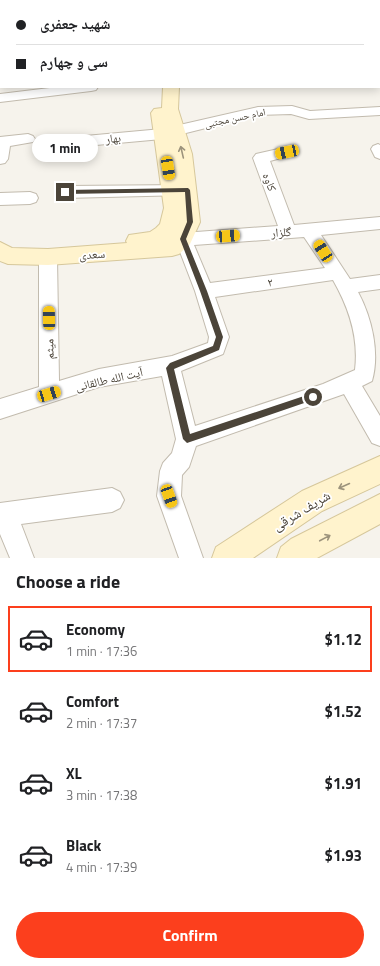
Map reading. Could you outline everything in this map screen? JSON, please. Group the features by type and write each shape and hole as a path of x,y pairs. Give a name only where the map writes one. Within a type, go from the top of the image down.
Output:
{"street":[{"path":"2,98 83,88"},
{"path":"158,88 169,132 183,154 180,190 190,222 173,237 204,291"},
{"path":"169,132 171,88"},
{"name":"امام حسن مجتبی","path":"169,132 258,111 292,110 309,115 380,111"},
{"name":"بهار","path":"63,144 169,132"},
{"path":"0,159 2,142 28,138"},
{"name":"کاوه","path":"287,152 261,158 288,232"},
{"path":"65,192 180,190"},
{"path":"0,199 30,198"},
{"name":"گلزار","path":"173,237 288,232 380,223"},
{"path":"309,230 359,310 365,332 368,360 365,377 380,436"},
{"name":"سعدی","path":"173,237 172,248 48,257 8,256 0,250 18,245 150,240 173,237"},
{"name":"میثم","path":"48,257 49,394"},
{"name":"۲","path":"204,291 341,280 380,282"},
{"name":"آیت الله طالقانی","path":"0,408 99,378 172,365 216,348 219,337 204,291"},
{"path":"172,365 170,368 187,439 181,459 171,471 169,496 191,558"},
{"path":"187,439 327,392 365,377"},
{"name":"شریف شرقی","path":"227,558 312,501 380,470"},
{"path":"0,515 112,500"},
{"path":"292,558 302,550 380,508"},
{"path":"0,515 10,527 22,558"}],"route":[{"path":"65,192 188,190 190,222 183,239 204,291 219,337 216,348 172,365 170,368 187,439 313,397"}]}
